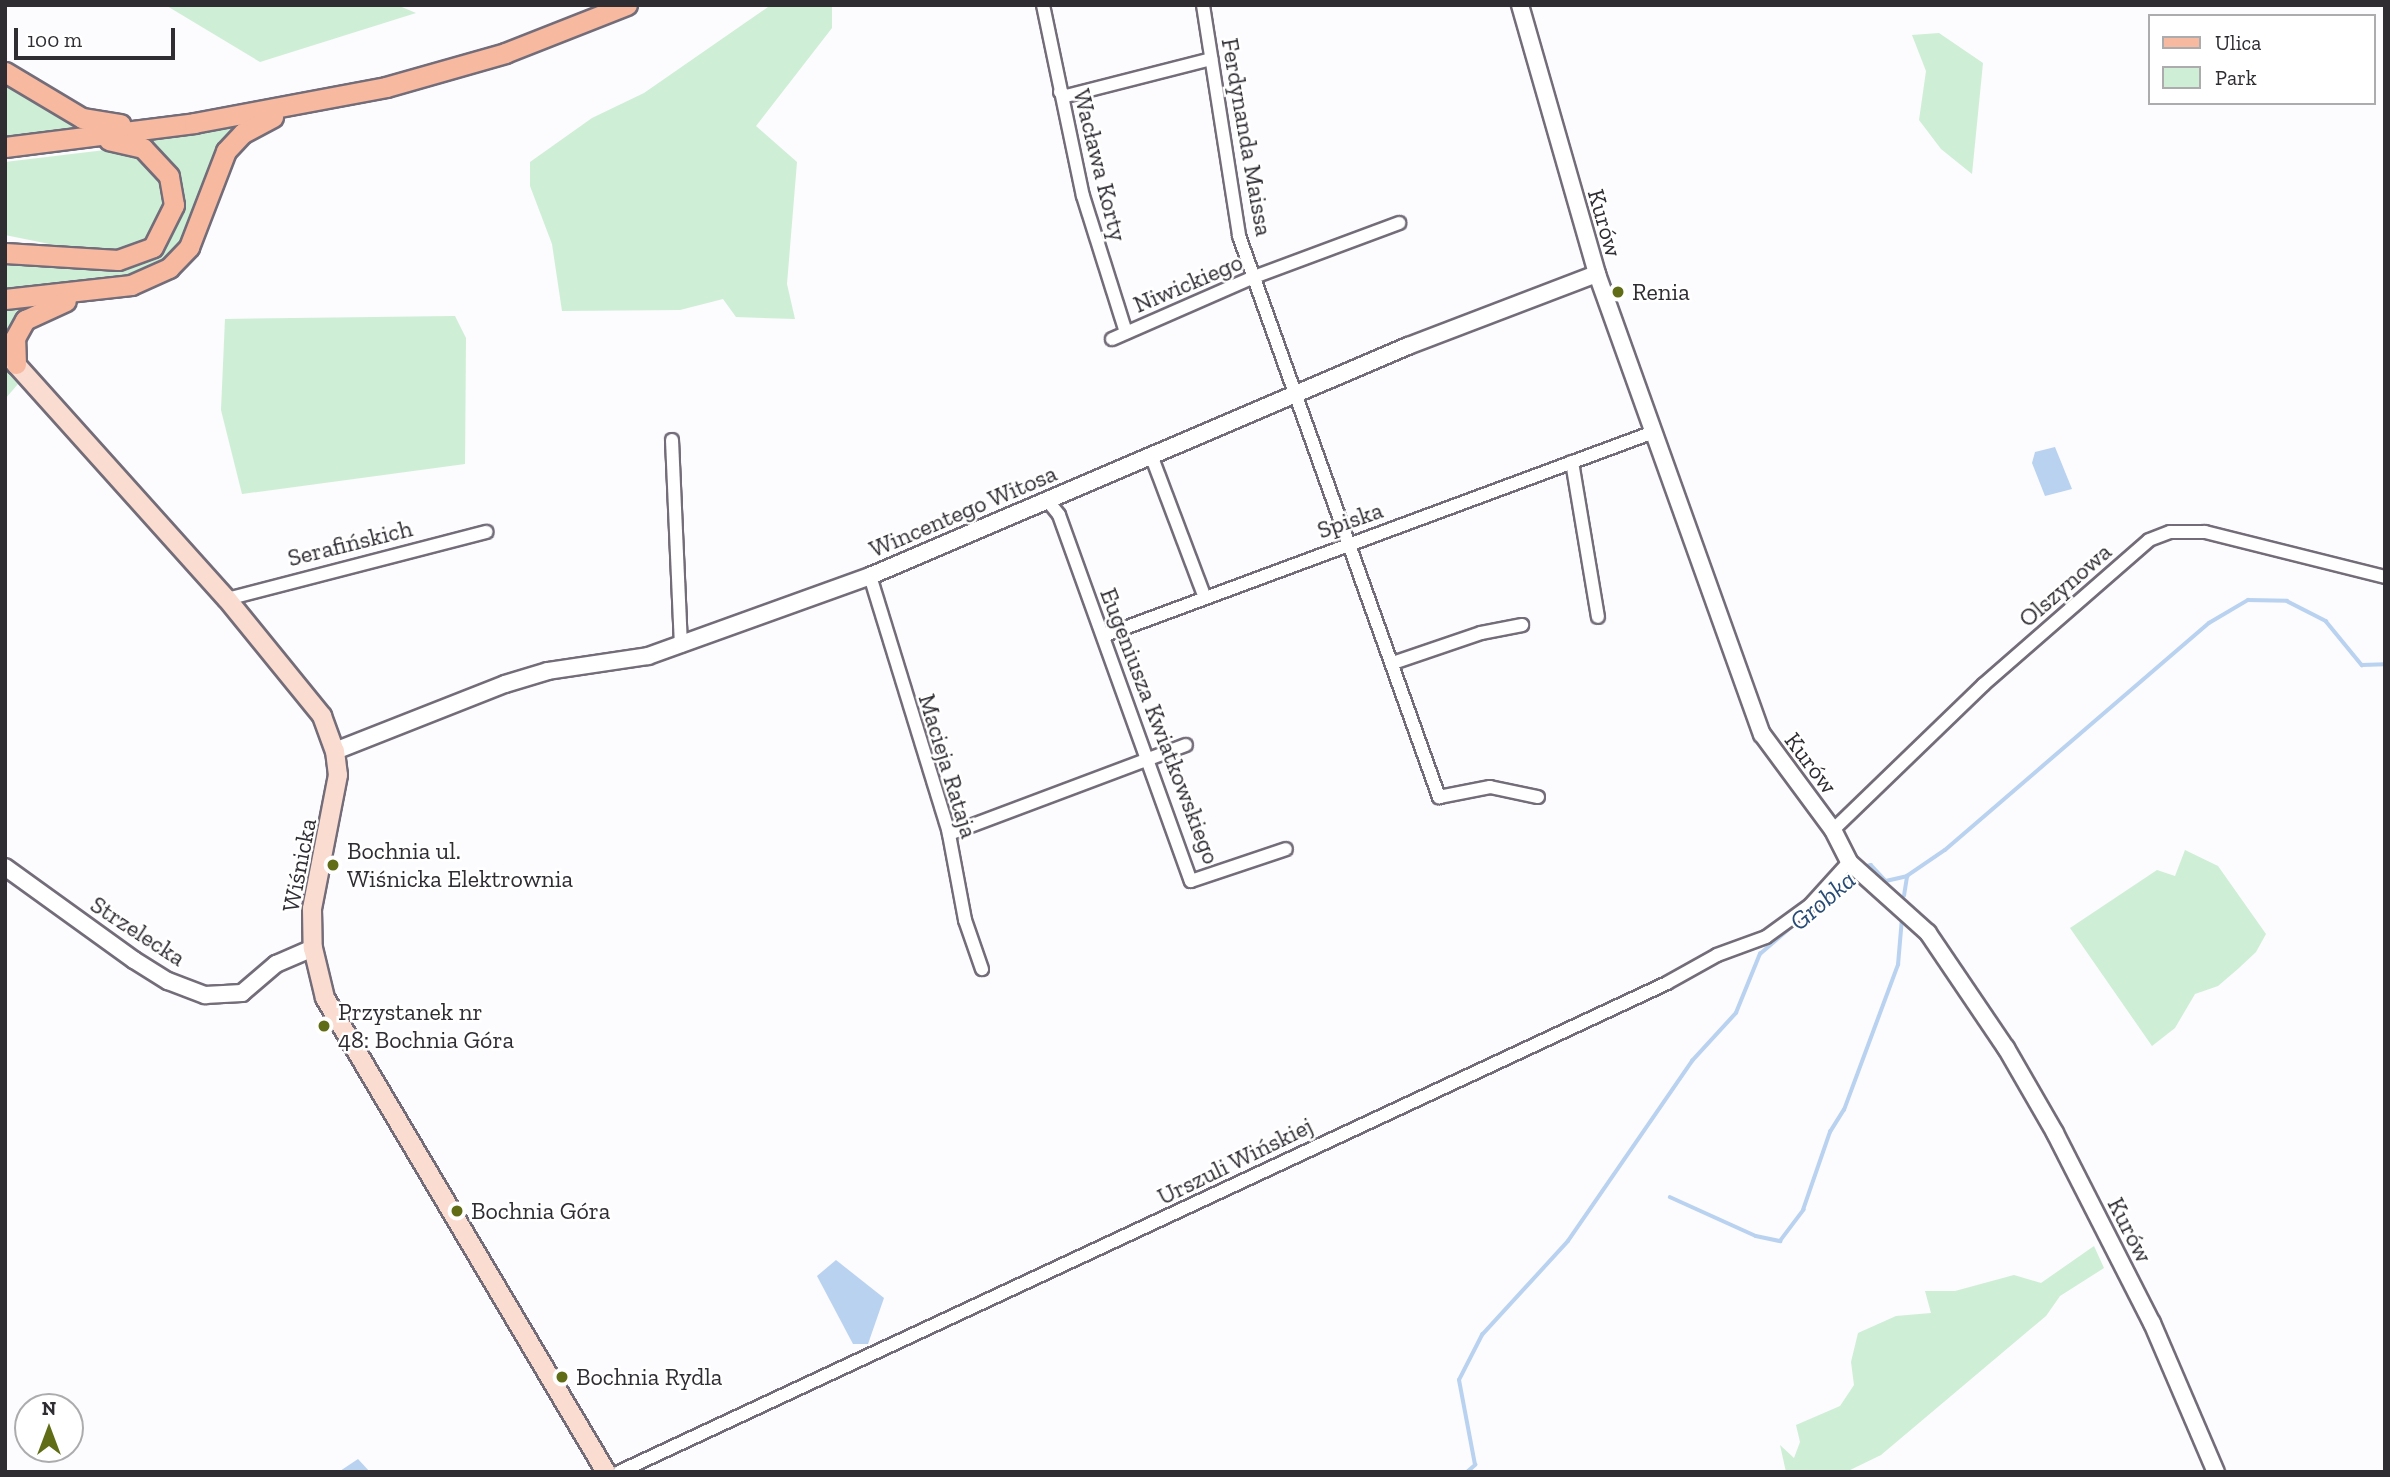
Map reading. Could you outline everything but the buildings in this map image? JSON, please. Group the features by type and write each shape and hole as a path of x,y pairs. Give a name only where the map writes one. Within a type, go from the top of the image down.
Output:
{"main road":[{"path":"5,147 310,104 448,72 628,5"},
{"path":"5,72 82,118 161,127"},
{"path":"5,299 106,289 142,282 169,268 189,247 214,173 233,142 253,126 310,104"},
{"path":"5,253 118,260 144,254 166,228 174,194 163,165 144,148 110,140 62,139"},
{"path":"5,241 75,257"},
{"path":"11,358 15,338 34,312 106,289"},
{"name":"Wiśnicka","path":"11,358 227,599 322,716 335,751 335,810 315,886 313,948 325,998 606,1472"}],"street":[{"name":"Wacława Korty","path":"1043,5 1083,196 1126,332"},
{"name":"Ferdynanda Maissa","path":"1203,5 1239,236 1293,395 1393,663 1439,797 1490,787 1538,797"},
{"name":"Kurów","path":"1520,5 1597,274 1651,433 1762,734 1833,830 1854,867 1907,910 1928,933 2035,1096 2151,1323 2216,1472"},
{"path":"1060,92 1066,96 1212,59"},
{"name":"Niwickiego","path":"1112,339 1254,277 1399,223"},
{"name":"Wincentego Witosa","path":"335,751 505,684 548,671 648,656 870,576 1293,395 1597,274"},
{"name":"Spiska","path":"1103,636 1204,595 1651,433"},
{"path":"672,440 681,646"},
{"path":"1151,455 1204,595"},
{"path":"1572,462 1598,617"},
{"name":"Eugeniusza Kwiatkowskiego","path":"1047,500 1059,515 1191,881 1286,849"},
{"name":"Olszynowa","path":"1833,830 1992,676 2149,540 2170,531 2204,531 2385,578"},
{"name":"Serafińskich","path":"227,599 486,532"},
{"name":"Macieja Rataja","path":"870,576 949,834 965,920 982,969"},
{"path":"1393,663 1481,633 1522,625"},
{"path":"949,834 1186,745"},
{"name":"Strzelecka","path":"5,866 134,960 168,981 205,995 242,993 288,956 313,948"},
{"name":"Urszuli Wińskiej","path":"620,1472 1667,983 1717,956 1766,937 1803,912 1854,867"}],"green space":[{"path":"397,5 416,13 260,62 167,6"},
{"path":"771,5 832,5 832,28 756,126 797,162 787,284 795,319 736,317 723,299 680,310 562,311 552,244 530,186 530,162 592,118 644,93"},
{"path":"1939,33 1983,63 1972,174 1941,149 1919,120 1926,71 1912,35"},
{"path":"5,80 82,128 5,137"},
{"path":"243,126 187,239 153,272 5,294 5,260 125,267 156,255 179,217 142,140"},
{"path":"122,148 139,154 162,177 168,201 142,250 94,253 5,235 5,162"},
{"path":"42,303 9,347 5,304"},
{"path":"455,316 466,338 465,464 242,494 221,410 225,319"},
{"path":"5,368 18,384 5,399"},
{"path":"2185,850 2218,866 2266,934 2256,952 2218,986 2195,994 2175,1028 2152,1046 2070,928 2157,870 2175,876"},
{"path":"2094,1246 2104,1268 2060,1296 2046,1316 1881,1455 1846,1472 1786,1472 1780,1445 1794,1458 1800,1442 1796,1425 1840,1406 1854,1385 1851,1362 1858,1333 1896,1316 1931,1313 1925,1291 1955,1291 2014,1275 2041,1283"}],"water":[{"path":"2055,447 2072,489 2045,496 2032,463 2035,452"},
{"path":"836,1260 884,1298 868,1344 853,1344 817,1276"},
{"path":"358,1459 370,1472 340,1472 340,1471"}],"waterway":[{"name":"Grobka","path":"1863,867 1871,865 1886,881 1907,876 1945,850 2209,623 2248,600 2287,601 2326,621 2362,665 2385,664"},
{"name":"Grobka","path":"1817,906 1854,875"},
{"path":"1904,896 1907,876"},
{"name":"Grobka","path":"1467,1472 1475,1465 1459,1380 1482,1335 1568,1241 1692,1061 1736,1013 1760,954 1803,917"},
{"path":"1670,1197 1756,1236 1780,1241 1803,1210 1830,1132 1844,1110 1898,965 1902,918"}],"place":[{"name":"Renia","path":"1618,292"},
{"name":"Bochnia ul. Wiśnicka Elektrownia","path":"333,865"},
{"name":"Przystanek nr 48: Bochnia Góra","path":"324,1026"},
{"name":"Bochnia Góra","path":"457,1211"},
{"name":"Bochnia Rydla","path":"562,1377"}]}
